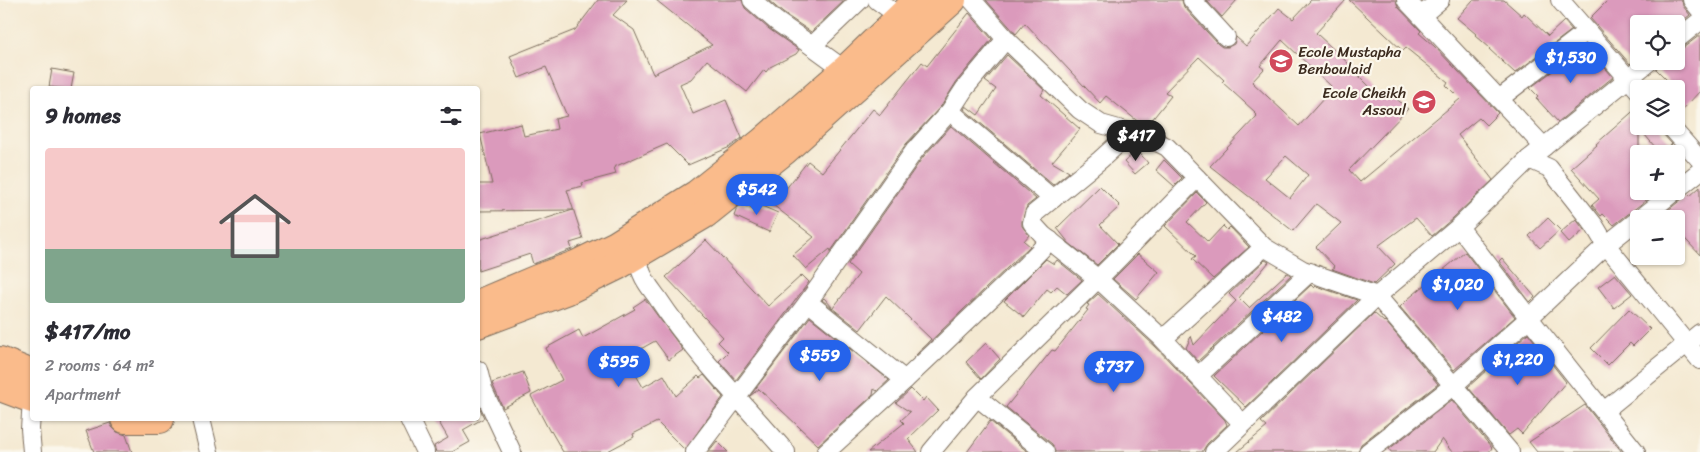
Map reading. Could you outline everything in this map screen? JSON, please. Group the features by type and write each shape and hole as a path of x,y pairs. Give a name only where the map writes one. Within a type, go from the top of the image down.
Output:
{"main road":[{"path":"480,303 538,279 639,242 705,214 784,151 952,0"},
{"path":"480,323 566,291 617,266 639,242 761,143 845,70 909,9"},
{"path":"9,375 30,398"}],"street":[{"path":"752,0 776,21 845,70"},
{"path":"812,46 860,0"},
{"path":"877,0 909,9"},
{"path":"972,0 1006,39 1080,110 1101,124 1147,137 1167,147 1264,247 1303,270 1378,296 1510,452"},
{"path":"1192,0 1226,37"},
{"path":"1406,0 1544,147"},
{"path":"1421,16 1440,0"},
{"path":"1560,0 1630,80"},
{"path":"1692,0 1700,10"},
{"path":"1685,32 1700,20"},
{"path":"1499,100 1587,31"},
{"path":"695,452 808,302 915,150 950,111 965,88 1006,39"},
{"path":"1214,452 1378,296 1459,227 1529,159 1630,88"},
{"path":"950,111 1053,199"},
{"path":"1131,132 1034,214 1032,223 1098,279 1163,339 1244,424"},
{"path":"1678,135 1700,160"},
{"path":"1529,159 1548,168 1594,225 1606,245 1693,338 1700,360"},
{"path":"1685,184 1700,172"},
{"path":"931,452 977,397 1098,279 1197,178"},
{"path":"1651,210 1664,200"},
{"path":"1372,451 1454,386 1606,245 1630,226"},
{"path":"1459,227 1636,452"},
{"path":"826,452 905,380 1050,240"},
{"path":"639,242 640,267 646,281 666,311 695,349 786,452"},
{"path":"1163,339 1264,247"},
{"path":"1198,376 1310,272"},
{"path":"808,302 905,380"},
{"path":"1604,410 1693,338"},
{"path":"480,378 483,390 512,452"},
{"path":"977,397 1045,452"},
{"path":"30,421 32,452"},
{"path":"201,421 209,452"},
{"path":"411,421 425,452"}],"building":[{"path":"598,0 627,0 613,15 634,30 653,74 712,45 656,0 742,0 745,8 769,29 799,50 796,54 770,67 766,72 764,70 747,92 707,60 691,79 680,84 693,114 726,100 742,138 730,147 688,165 667,144 614,167 616,174 582,183 583,186 567,190 583,239 570,243 572,249 533,264 530,254 480,270 480,239 573,210 480,211 480,184 492,184 480,134 521,124 524,136 557,129 555,119 567,116 546,67 519,78 510,56 575,30"},
{"path":"768,0 845,0 811,32"},
{"path":"986,0 1182,0 1184,7 1218,44 1222,47 1228,47 1234,44 1236,37 1246,46 1279,8 1293,19 1311,0 1346,0 1316,33 1382,99 1389,92 1408,109 1349,170 1360,182 1460,99 1446,85 1448,82 1406,48 1403,51 1349,0 1396,0 1398,7 1421,31 1419,33 1434,46 1498,113 1486,125 1479,118 1458,135 1493,180 1432,236 1416,218 1378,246 1395,264 1374,284 1332,269 1335,267 1316,247 1341,223 1316,204 1293,231 1210,166 1257,116 1222,82 1224,80 1199,57 1165,92 1171,96 1147,126 1141,124 1106,96 1100,103 1025,23 1016,34","holes":["1282,40 1332,89 1299,126 1252,82 1264,69 1260,66","1286,156 1308,175 1290,198 1265,178"]},
{"path":"1206,0 1237,0 1222,17"},
{"path":"1473,0 1504,0 1522,16 1524,13 1548,36 1564,21 1572,30 1515,73 1457,18"},
{"path":"1608,0 1682,0 1683,6 1690,15 1685,19 1685,15 1630,15 1630,64 1590,18"},
{"path":"969,13 992,39 957,81 942,105 906,144 831,251 830,249 806,269 793,255 814,237 773,205 808,161 822,172 873,109 880,115 922,62 927,66"},
{"path":"1700,35 1700,91 1685,107 1685,80 1667,80 1657,70 1685,70 1685,46"},
{"path":"1586,46 1613,77 1558,122 1536,98 1538,96 1530,88"},
{"path":"1007,55 1044,90 1041,95 1080,129 1052,162 1069,172 1053,185 964,109 966,106 978,115 996,89 985,81"},
{"path":"52,69 74,73 72,86 49,86"},
{"path":"1630,114 1630,135 1639,135 1639,145 1630,145 1630,200 1646,200 1633,210 1630,210 1630,213 1614,225 1603,214 1601,216 1592,205 1599,199 1571,168"},
{"path":"951,126 1036,199 1027,206 1022,221 1022,226 1029,235 1024,241 1030,246 916,355 931,339 886,296 860,330 822,300 824,298 833,308 859,274 848,264 923,157"},
{"path":"1645,135 1664,135 1672,144 1671,145 1653,145"},
{"path":"1137,150 1148,163 1135,174 1124,162"},
{"path":"1164,160 1182,178 1174,186 1156,170"},
{"path":"1100,186 1120,206 1100,225 1118,244 1097,265 1069,243 1057,228"},
{"path":"1700,187 1700,255 1685,239 1685,210 1668,210 1681,200 1685,200 1685,196 1688,194 1690,196"},
{"path":"1197,193 1206,202 1187,222 1208,242 1223,226 1227,230 1230,227 1249,247 1213,279 1192,259 1196,256 1165,226"},
{"path":"742,204 754,210 757,204 778,213 769,232 734,216 737,208"},
{"path":"1548,218 1560,230 1540,248 1529,236"},
{"path":"1576,219 1584,230 1569,243 1560,233"},
{"path":"706,240 768,306 802,275 809,282 736,380 719,361 728,352 718,342 723,337 666,277"},
{"path":"1465,252 1515,317 1454,370 1400,307"},
{"path":"1138,254 1159,272 1136,299 1113,279"},
{"path":"1502,258 1535,297 1530,302 1499,261"},
{"path":"1046,259 1054,264 1057,260 1082,280 1067,294 1057,286 1051,292 1047,289 1024,317 1004,301"},
{"path":"1265,260 1269,262 1239,298 1249,308 1287,273 1291,275 1198,361 1186,348 1191,336 1194,345 1236,301 1229,294"},
{"path":"1615,274 1632,294 1614,308 1598,287"},
{"path":"1311,285 1314,288 1316,286 1357,300 1246,407 1214,376"},
{"path":"1098,294 1156,347 1225,420 1227,425 1207,444 1202,452 1055,452 1052,444 1006,407 1052,350 1055,351 1088,310 1086,309 1089,305 1087,304"},
{"path":"645,299 683,350 669,360 655,341 628,356 626,358 643,387 664,375 676,396 698,376 700,378 704,375 723,397 685,450 657,422 633,434 634,437 606,452 563,452 531,396 562,380 546,348 579,330 583,338 635,309 633,307"},
{"path":"1629,309 1650,329 1633,346 1630,343 1608,365 1591,348"},
{"path":"1374,313 1385,321 1438,384 1361,444 1358,452 1237,452 1267,427 1261,422"},
{"path":"810,317 889,380 877,391 874,389 873,395 818,445 759,389 750,396"},
{"path":"1528,333 1566,382 1522,434 1517,429 1509,435 1468,387"},
{"path":"986,343 1000,359 981,379 966,362"},
{"path":"523,372 531,393 503,408 492,383"},
{"path":"911,389 923,401 926,397 938,410 908,439 918,452 868,452 904,423 901,420 910,412 896,403"},
{"path":"1452,400 1492,448 1489,452 1452,452 1442,439 1433,452 1391,452 1389,449"},
{"path":"1585,405 1622,452 1537,452 1529,442"},
{"path":"480,408 484,418 480,420"},
{"path":"438,421 479,421 463,430 470,442 452,452 436,452 434,446 448,438"},
{"path":"990,421 1028,452 967,452"},
{"path":"110,423 117,432 126,435 132,452 94,452 86,431"},
{"path":"717,441 728,452 708,452"}],"place":[{"name":"Ecole Mustapha Benboulaid","path":"1281,61"},
{"name":"Ecole Cheikh Assoul","path":"1424,102"}]}
